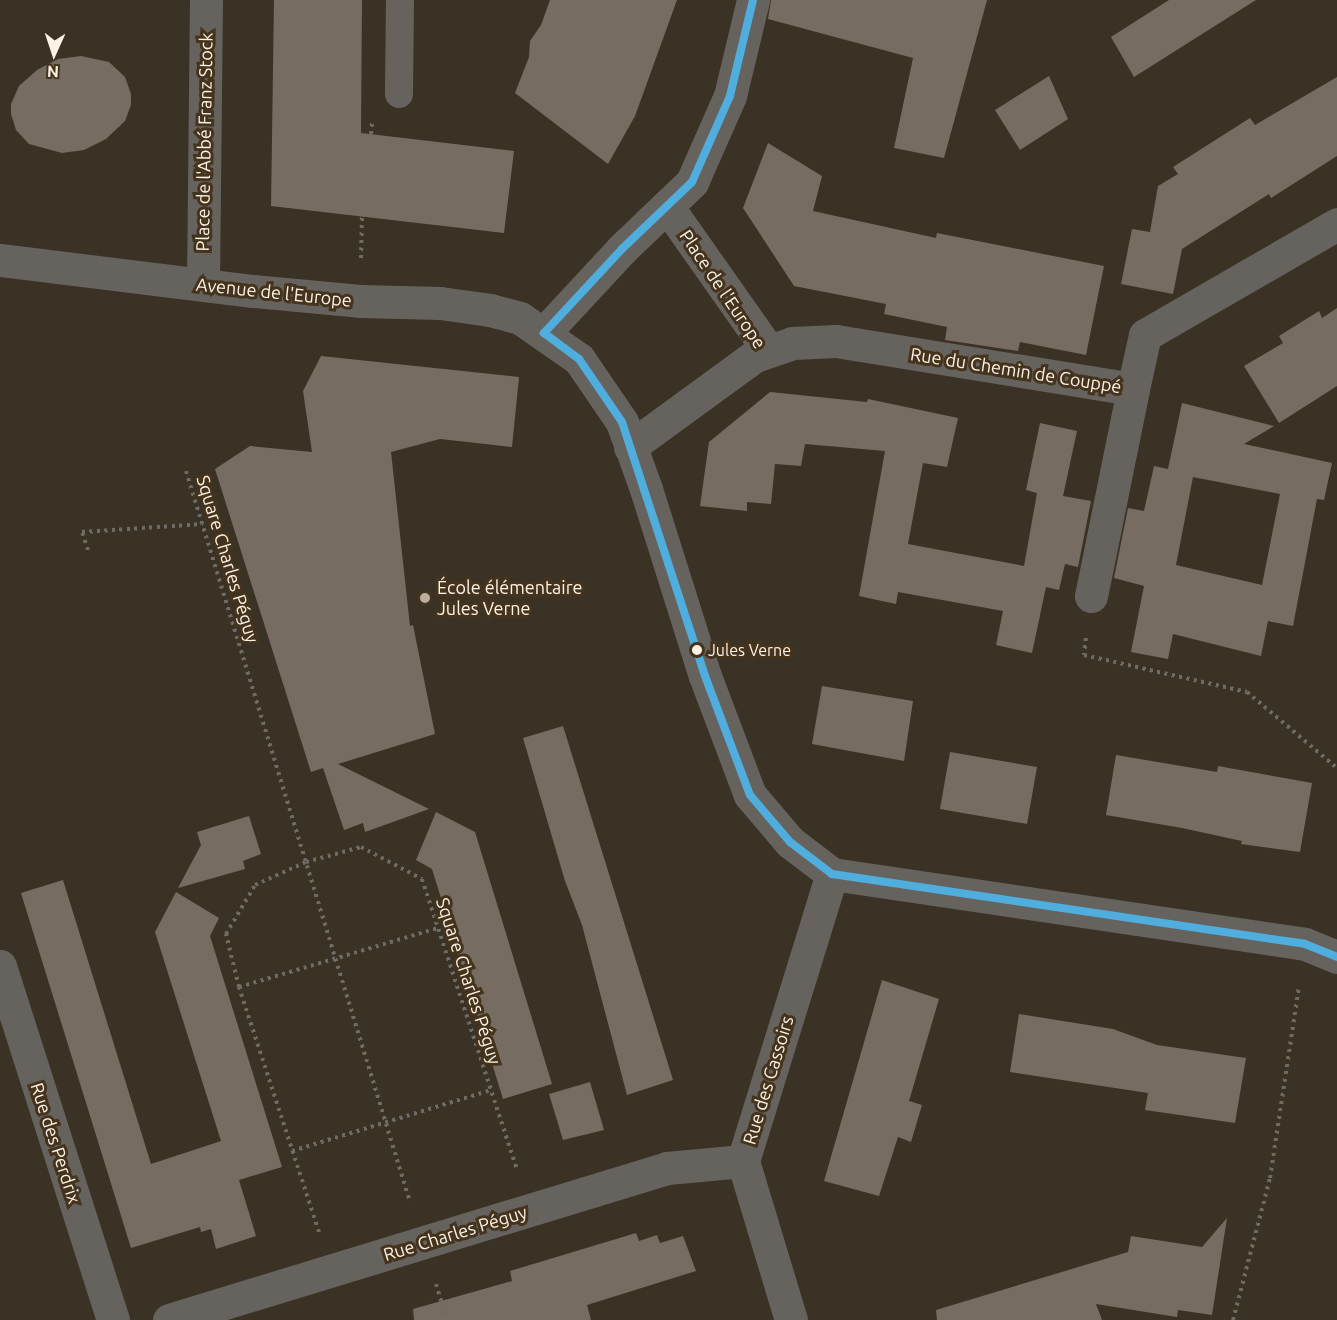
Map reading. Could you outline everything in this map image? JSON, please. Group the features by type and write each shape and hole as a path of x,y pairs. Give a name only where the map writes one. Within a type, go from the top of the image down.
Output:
{"street":[{"name":"Place de l'Abbé Franz Stock","path":"202,284 206,0"},
{"path":"544,333 692,182 730,96 753,0"},
{"name":"Place de l'Europe","path":"630,447 755,356 769,351 667,206"},
{"name":"Rue du Chemin de Couppé","path":"769,351 792,343 836,341 1133,390 1145,335 1337,224"},
{"name":"Avenue de l'Europe","path":"0,260 360,301 440,303 490,310 520,318 544,333 579,359 622,422 705,676 750,795 790,842 832,874"},
{"path":"1091,596 1133,390"},
{"path":"832,874 1328,951"},
{"name":"Rue des Cassoirs","path":"791,1320 743,1161 832,874"},
{"name":"Rue des Perdrix","path":"0,966 113,1320"},
{"name":"Rue Charles Péguy","path":"169,1320 667,1168 743,1161"}],"lane":[{"path":"399,94 400,0"}],"path":[{"name":"Square Charles Péguy","path":"186,471 423,1243"},
{"path":"88,550 82,532 203,524"},
{"path":"1091,596 1084,655 1247,692 1337,768"},
{"name":"Square Charles Péguy","path":"331,1271 239,987 226,934 255,885 306,862 361,847 422,879 531,1210"},
{"path":"239,987 438,928"},
{"path":"1233,1320 1328,951"},
{"path":"292,1151 385,1120 491,1090"}],"building":[{"path":"274,0 362,0 361,133 514,151 504,233 271,206"},
{"path":"550,0 677,0 635,116 608,164 515,93 529,57 530,41 541,25"},
{"path":"771,0 987,0 944,158 894,148 913,58 768,19"},
{"path":"1169,0 1256,0 1134,77 1111,37"},
{"path":"81,56 109,62 125,77 131,94 131,105 125,121 106,139 84,150 62,153 29,144 16,130 11,114 11,104 19,86 37,70 58,59"},
{"path":"1049,76 1068,119 1020,150 995,110"},
{"path":"1337,77 1337,156 1271,198 1269,194 1182,249 1173,294 1121,284 1132,229 1150,232 1158,186 1178,174 1173,167 1250,118 1255,125"},
{"path":"768,143 822,176 813,211 936,238 937,233 1104,266 1086,355 1020,342 1018,351 945,340 947,327 884,314 886,304 794,286 743,208"},
{"path":"1337,308 1337,386 1279,423 1244,366 1283,343 1279,336 1319,311 1322,318"},
{"path":"321,356 519,377 512,447 440,439 391,452 410,626 413,625 435,734 338,764 429,809 365,832 363,823 344,830 323,768 311,772 215,469 250,446 312,452 303,391"},
{"path":"770,392 867,402 868,399 958,418 947,467 923,463 908,544 1024,566 1037,493 1026,490 1040,423 1077,431 1063,496 1091,501 1078,567 1065,564 1059,590 1046,587 1032,653 996,645 1003,611 898,592 896,604 859,596 885,451 805,444 801,466 775,464 771,504 747,502 747,511 700,506 709,442"},
{"path":"1182,403 1274,426 1244,444 1332,463 1324,500 1317,499 1293,626 1268,621 1261,656 1173,634 1168,659 1131,652 1144,586 1114,578 1128,508 1144,511 1154,466 1168,469","holes":["1193,477 1280,494 1262,585 1176,565"]},
{"path":"822,686 913,701 904,761 812,744"},
{"path":"563,726 673,1080 627,1095 582,925 565,881 523,738"},
{"path":"950,752 1037,767 1027,824 940,809"},
{"path":"1116,755 1217,772 1218,766 1312,783 1300,852 1241,844 1242,841 1182,828 1106,815"},
{"path":"436,812 475,832 552,1084 503,1099 432,869 416,860"},
{"path":"249,816 261,854 243,861 245,869 178,888 201,845 197,832"},
{"path":"63,880 151,1164 221,1141 155,932 176,892 219,918 210,936 282,1167 239,1180 256,1236 216,1249 211,1229 201,1232 200,1227 131,1248 21,893"},
{"path":"882,980 939,999 909,1101 922,1105 911,1142 898,1137 879,1196 824,1181"},
{"path":"1019,1014 1113,1029 1157,1045 1246,1058 1235,1123 1145,1110 1148,1093 1010,1072"},
{"path":"590,1082 604,1130 563,1140 549,1094"},
{"path":"1227,1218 1212,1315 1178,1310 1177,1317 1096,1304 1102,1320 937,1320 936,1310 1128,1252 1131,1236 1202,1247"},
{"path":"636,1233 639,1241 657,1235 660,1243 683,1236 696,1271 587,1305 591,1320 414,1320 413,1309 512,1281 510,1271"}],"transit line":[{"path":"753,0 730,96 692,182 622,249 544,333 579,359 622,422 705,676 750,795 790,842 832,874 1305,944 1337,957"}],"place":[{"name":"École élémentaire Jules Verne","path":"425,598"},
{"name":"Jules Verne","path":"697,650"}]}
